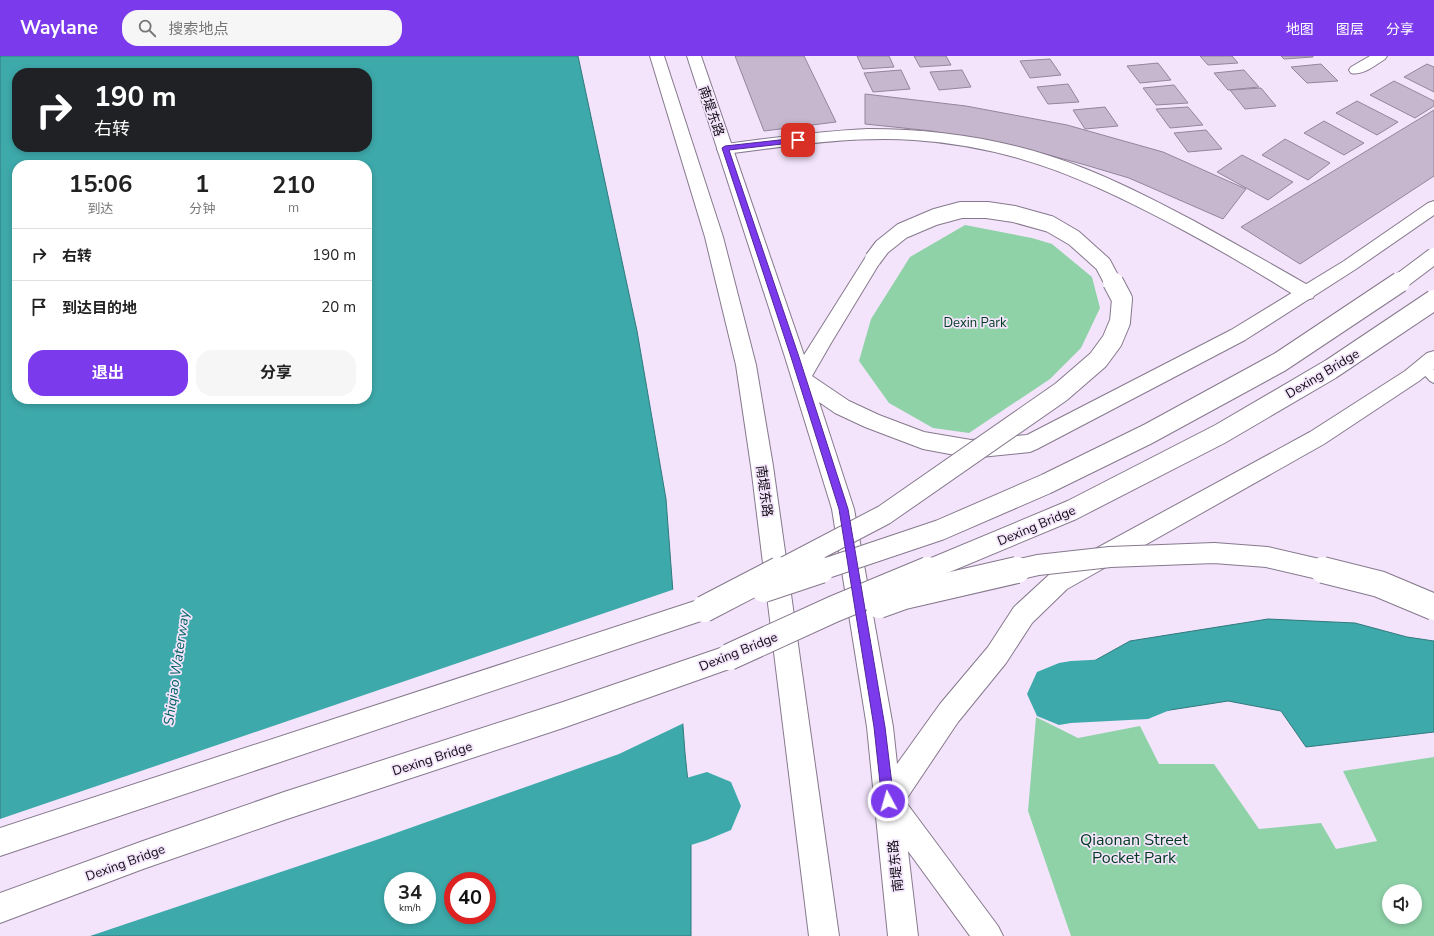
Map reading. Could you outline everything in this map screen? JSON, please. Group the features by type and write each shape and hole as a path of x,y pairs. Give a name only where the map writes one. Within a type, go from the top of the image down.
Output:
{"main road":[{"name":"南堤东路","path":"657,56 714,237 746,365 763,474 824,936"},
{"name":"南堤东路","path":"694,56 802,379 843,509 880,727 903,936"},
{"path":"1356,70 1380,56"},
{"path":"725,148 838,136 888,134 942,138 988,145 1036,157 1092,178 1150,205 1213,238 1306,293"},
{"path":"704,609 884,515 1055,397 1098,360 1112,341 1120,322 1122,299 1103,264 1074,238 1050,224 1014,214 987,210 962,210 935,217 902,231 882,248 873,260 823,339 802,379 842,406 872,421 923,440 971,449 1030,443 1238,335 1350,266 1434,207"},
{"path":"0,842 940,530 1046,484 1148,434 1280,362 1400,282 1434,256"},
{"name":"Dexing Bridge","path":"0,908 284,806 563,715 729,657 834,610 1072,510 1220,434 1331,369 1434,300"},
{"path":"988,936 888,801 949,714 997,655 1024,615 1059,581 1317,438 1412,376 1430,367"},
{"path":"729,657 904,596 1038,565 1110,557 1214,553 1267,557 1379,584 1434,607"}],"green space":[{"name":"Dexin Park","path":"965,225 1032,238 1052,244 1092,277 1100,308 1081,348 1050,379 969,433 933,428 889,403 859,361 871,319 910,257"},
{"name":"Qiaonan Street Pocket Park","path":"1036,717 1078,738 1140,726 1159,764 1214,764 1259,829 1321,823 1336,849 1377,841 1343,771 1434,757 1434,936 1071,936 1028,811"}],"water":[{"name":"Shiqiao Waterway","path":"0,56 578,56 637,331 666,499 685,753 691,811 691,936 0,936"},
{"path":"1268,619 1355,623 1407,637 1434,641 1434,732 1306,747 1281,711 1228,701 1138,715 1108,716 1071,692 1094,661 1130,641"}],"pier":[{"path":"675,589 684,723 619,754 376,840 90,936 0,936 0,819"}],"building":[{"path":"735,56 804,56 836,122 764,131"},
{"path":"857,56 889,56 894,67 863,69"},
{"path":"914,56 946,56 951,65 920,67"},
{"path":"1200,56 1232,56 1238,63 1208,65"},
{"path":"1281,56 1313,56 1313,57 1284,59"},
{"path":"1050,59 1061,75 1030,78 1020,61"},
{"path":"1158,63 1171,80 1140,83 1127,66"},
{"path":"1321,64 1338,81 1307,83 1291,67"},
{"path":"1427,64 1434,67 1434,92 1404,77"},
{"path":"901,70 910,89 873,92 864,73"},
{"path":"962,70 971,87 939,90 930,72"},
{"path":"1244,70 1259,87 1228,90 1214,73"},
{"path":"1394,81 1434,101 1434,106 1415,118 1370,95"},
{"path":"1068,84 1079,102 1048,104 1037,87"},
{"path":"1174,85 1188,103 1156,105 1143,88"},
{"path":"1261,88 1276,106 1245,109 1230,90"},
{"path":"865,94 966,106 1067,125 1163,152 1246,189 1223,219 1129,178 1023,148 932,131 865,124"},
{"path":"1357,101 1398,122 1377,135 1336,113"},
{"path":"1105,107 1118,126 1085,129 1073,110"},
{"path":"1188,107 1203,125 1170,128 1156,109"},
{"path":"1434,110 1434,176 1300,264 1241,227"},
{"path":"1324,121 1364,143 1344,155 1304,133"},
{"path":"1206,130 1222,149 1188,152 1174,133"},
{"path":"1285,139 1330,163 1308,180 1262,155"},
{"path":"1242,155 1293,182 1268,200 1217,172"}],"waterway":[{"path":"1059,694 1148,688"},
{"path":"618,833 707,806"}],"route":[{"path":"798,140 725,148 795,357 843,509 880,727 888,801"}]}
